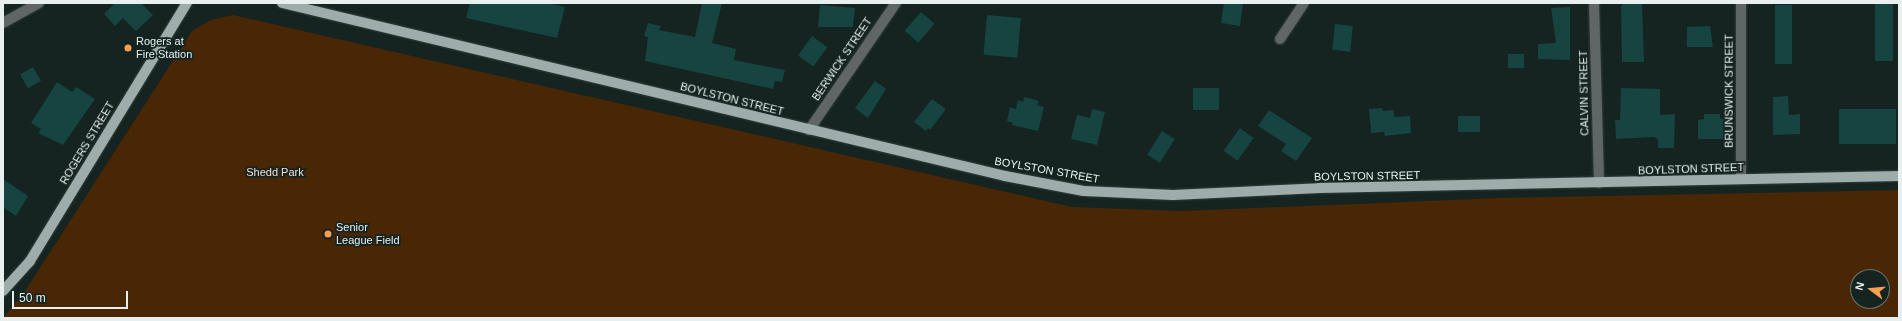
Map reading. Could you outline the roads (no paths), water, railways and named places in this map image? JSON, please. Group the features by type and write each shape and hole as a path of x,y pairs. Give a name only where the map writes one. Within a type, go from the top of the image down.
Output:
{"main road":[{"name":"ROGERS STREET","path":"3,291 30,261 186,3"},
{"name":"BOYLSTON STREET","path":"282,3 1005,176 1084,191 1173,196 1319,188 1899,176"}],"street":[{"name":"BERWICK STREET","path":"809,130 896,3"},
{"path":"1280,39 1304,3"},
{"name":"CALVIN STREET","path":"1594,3 1599,183"},
{"name":"BRUNSWICK STREET","path":"1741,3 1741,179"},
{"path":"3,23 33,5"}],"place":[{"name":"Rogers at Fire Station","path":"128,48"},
{"name":"Senior League Field","path":"328,234"}],"park label":[{"name":"Shedd Park","path":"275,172"}]}
